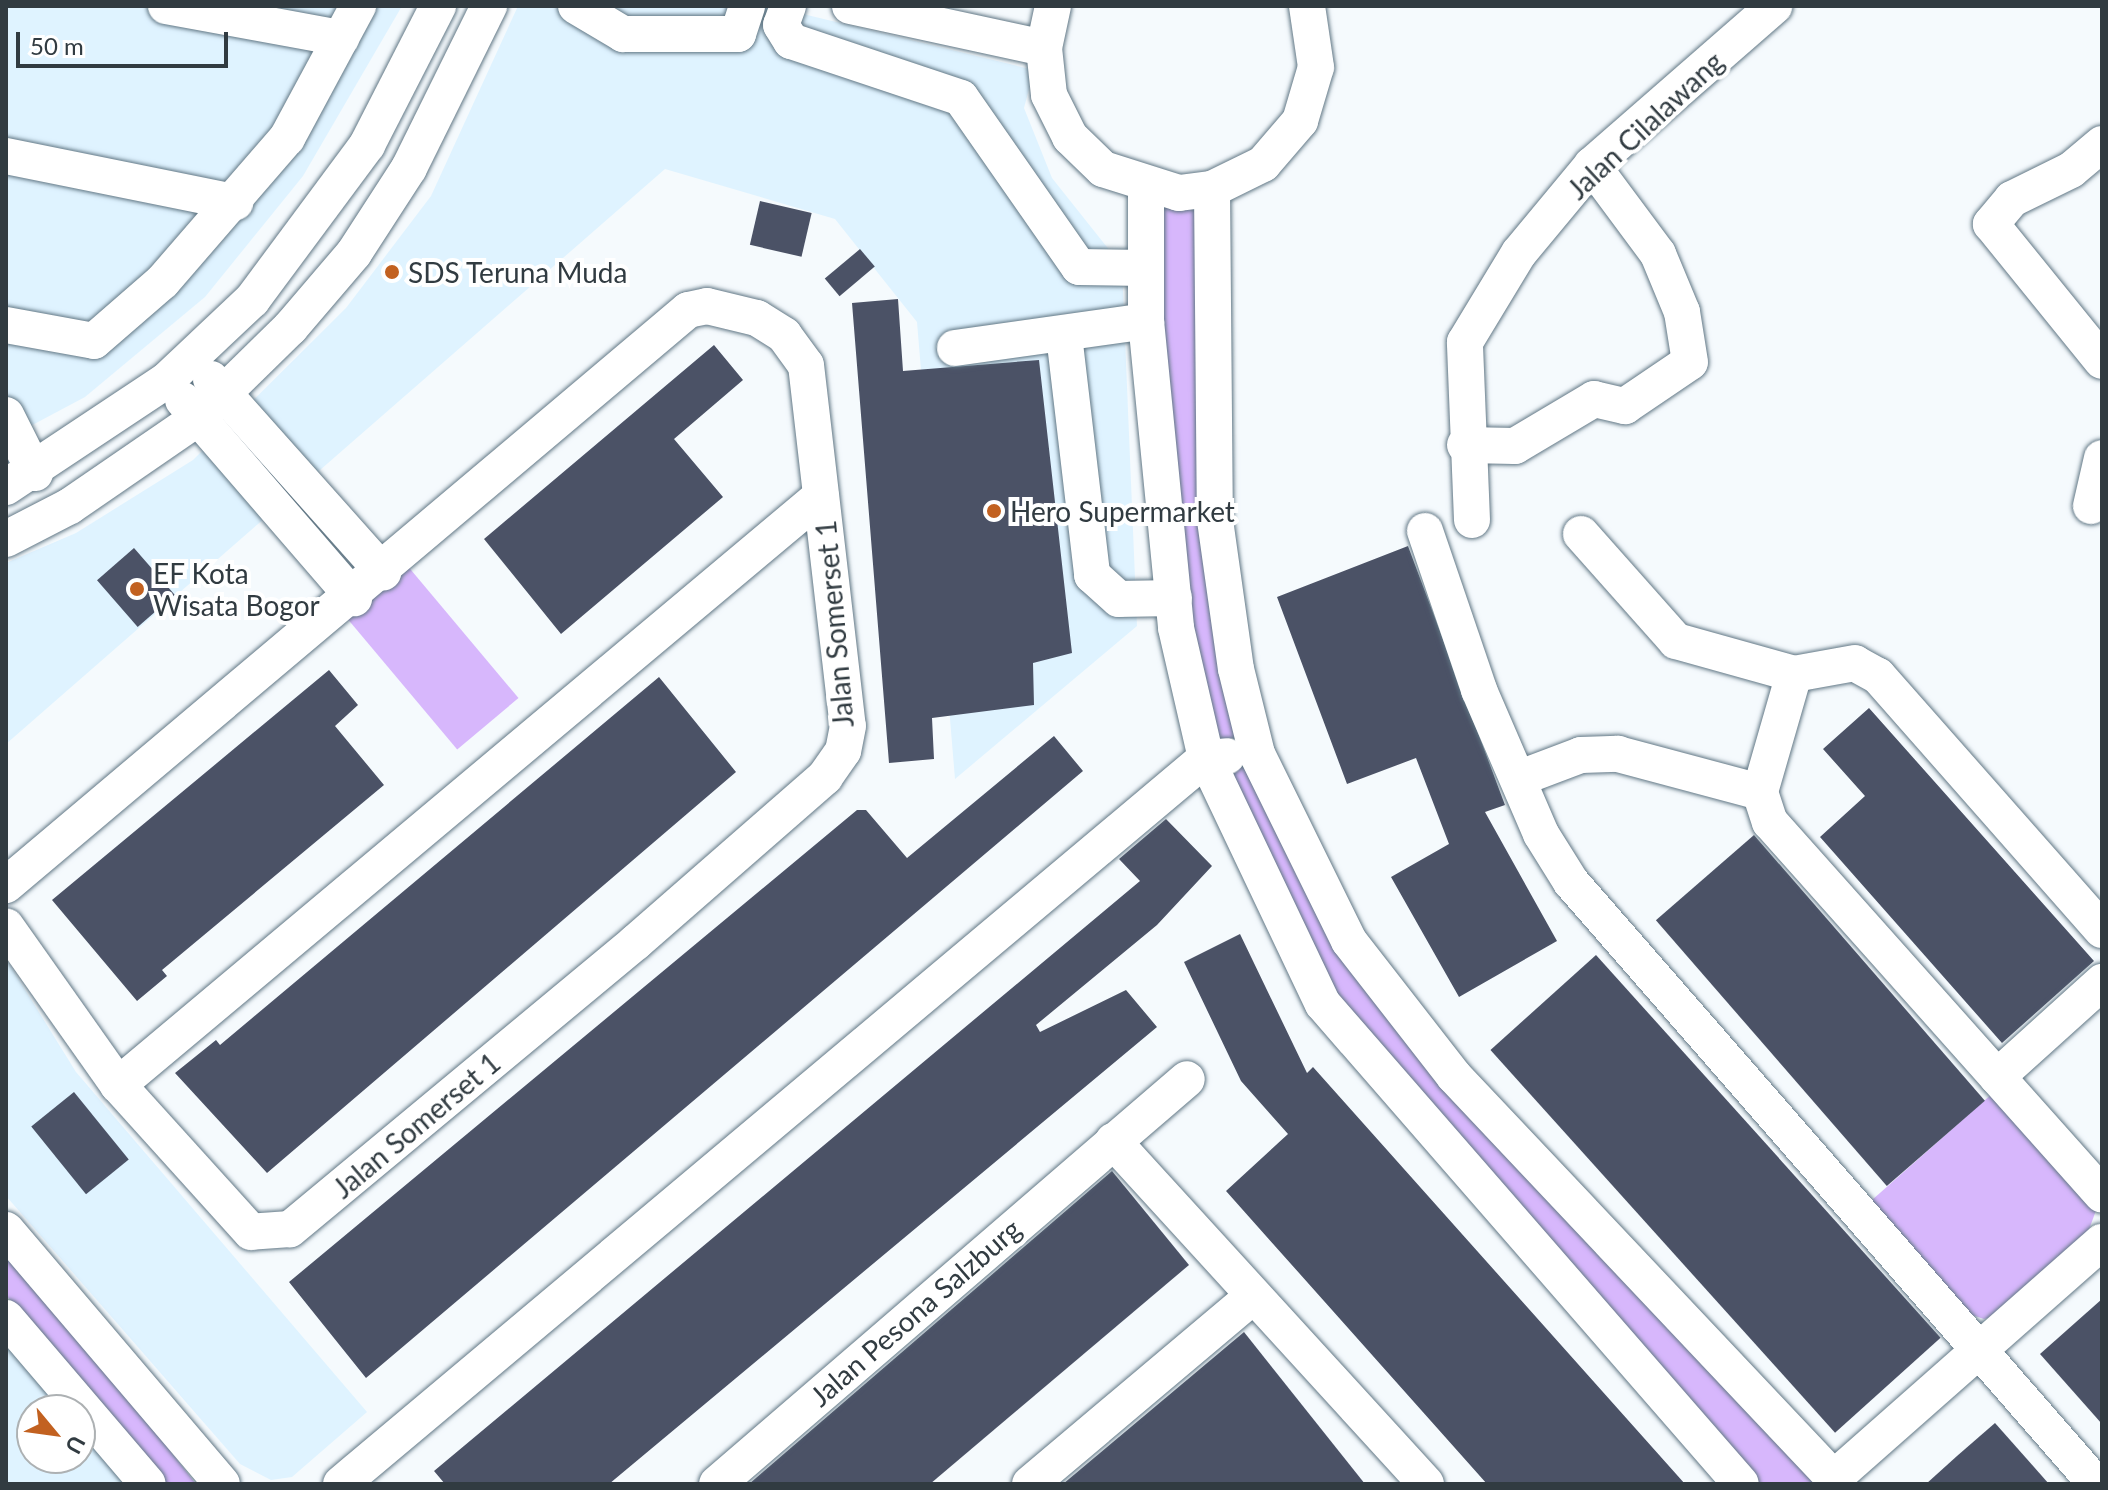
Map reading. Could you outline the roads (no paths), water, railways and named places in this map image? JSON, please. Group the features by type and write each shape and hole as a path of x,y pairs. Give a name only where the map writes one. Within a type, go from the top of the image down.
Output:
{"street":[{"path":"166,6 341,38"},
{"path":"6,325 94,341 163,281 235,202 287,138 358,6"},
{"path":"6,415 20,480 180,369 311,226 367,145 438,6"},
{"path":"6,539 70,506 212,407 354,253 409,168 489,6"},
{"path":"576,6 623,34 738,34 747,6"},
{"path":"788,6 781,25 791,41 961,98 1079,267 1146,268"},
{"path":"850,6 1044,48"},
{"path":"1053,6 1044,48 1049,95 1070,137 1103,169 1146,188 1212,189 1263,164 1300,121 1316,67 1312,8"},
{"name":"Jalan Cilalawang","path":"1472,520 1465,445 1465,342 1519,253 1592,165 1774,6"},
{"path":"2102,144 2071,170 1998,209 1991,224 2102,361"},
{"path":"6,156 235,202"},
{"path":"1465,445 1515,446 1594,399 1625,406 1690,362 1682,312 1658,254 1592,165"},
{"path":"1146,188 1146,321 1174,598 1206,758 1323,1004 1741,1484"},
{"path":"1212,189 1215,520 1236,669 1257,754 1349,941 1454,1076 1836,1481 2102,1242"},
{"name":"Jalan Somerset 1","path":"6,885 354,598 688,310 707,306 757,318 784,335 806,365 848,726 843,751 825,777 636,942 290,1229 271,1236 251,1232 118,1085 6,926"},
{"path":"955,348 1146,321"},
{"path":"1064,335 1092,575 1119,599 1174,598"},
{"path":"180,369 212,407 354,598"},
{"path":"212,407 383,572"},
{"path":"2091,506 2102,458"},
{"path":"118,1085 821,496"},
{"path":"1425,531 1479,690 1520,778 1541,834 1589,904 2096,1484"},
{"path":"1581,534 1676,641 1794,674 1835,662 1855,663 1878,676 2102,930"},
{"path":"1794,674 1760,792 1770,822 2102,1194"},
{"path":"341,1484 1206,758 1257,754"},
{"path":"1520,778 1581,755 1618,754 1760,792"},
{"path":"1997,1077 2102,982"},
{"name":"Jalan Pesona Salzburg","path":"717,1484 1187,1079"},
{"path":"1113,1141 1251,1298 1426,1484"},
{"path":"6,1230 222,1484"},
{"path":"1030,1484 1251,1298"},
{"path":"6,1318 148,1484"}],"place":[{"name":"SDS Teruna Muda","path":"392,272"},
{"name":"Hero Supermarket","path":"994,511"},
{"name":"EF Kota Wisata Bogor","path":"137,589"}]}
